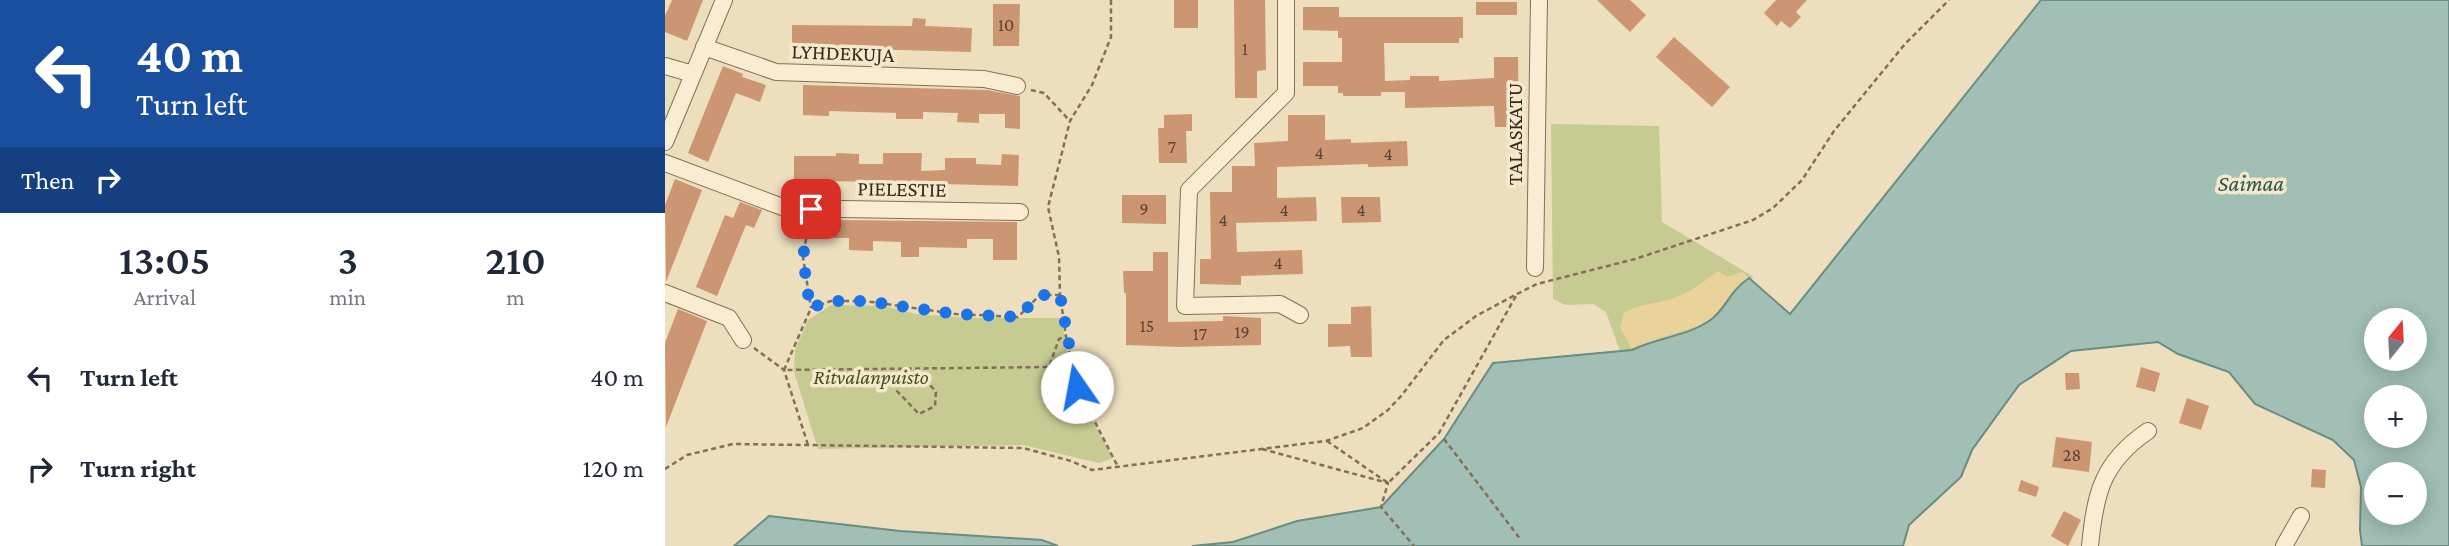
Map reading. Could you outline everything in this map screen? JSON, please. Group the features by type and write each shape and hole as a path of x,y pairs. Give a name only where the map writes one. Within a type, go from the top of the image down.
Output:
{"street":[{"path":"665,142 724,0"},
{"path":"1286,0 1286,93 1189,190 1185,306 1280,304 1300,315"},
{"name":"TALASKATU","path":"1535,268 1539,0"},
{"name":"LYHDEKUJA","path":"704,47 776,72 984,79 1017,86"},
{"path":"665,66 693,74"},
{"name":"PIELESTIE","path":"665,163 785,208 1020,212"},
{"path":"665,293 729,318 743,340"},
{"path":"2091,546 2096,498 2104,478 2132,442 2148,431"},
{"path":"2284,546 2301,516"}],"path":[{"path":"1111,0 1111,37 1092,85 1070,121 1048,207 1059,257 1060,295 1077,387 1118,467"},
{"path":"665,469 687,455 733,444 1023,448 1072,460 1092,470 1326,441 1363,428 1388,410 1402,395 1444,340 1476,316 1517,294 1537,284 1635,258 1753,220 1773,208 1802,180 1833,131 1905,44 1949,0"},
{"path":"1044,93 1070,121"},
{"path":"784,370 810,308 803,257 811,209"},
{"path":"1414,546 1381,507 1388,483 1440,433 1517,294"},
{"path":"810,308 831,301 865,301 956,314 1018,317 1040,295 1060,295"},
{"path":"784,370 1049,367 1059,339 1066,336"},
{"path":"743,340 784,370 809,446"},
{"path":"909,369 910,375"},
{"path":"910,375 922,375 936,392 935,406 919,414 897,391 901,378 910,375"},
{"path":"1444,439 1521,540"},
{"path":"1326,441 1388,483"},
{"path":"1261,449 1388,483"}],"green space":[{"path":"1551,124 1659,126 1662,222 1754,277 1736,287 1724,307 1713,318 1695,329 1646,342 1632,350 1620,351 1606,312 1593,304 1566,305 1553,299"},
{"name":"Ritvalanpuisto","path":"831,305 884,306 916,314 968,318 1061,318 1074,387 1113,458 1099,463 1023,445 818,449 794,372 795,350 808,320"}],"sand":[{"path":"1718,271 1727,277 1742,272 1750,278 1736,287 1713,318 1696,327 1632,349 1620,327 1624,313 1682,295"}],"water":[{"name":"Saimaa","path":"2041,0 2449,0 2449,546 2362,546 2361,487 2354,460 2333,440 2255,404 2229,372 2178,354 2158,342 2071,351 2019,385 1972,450 1961,477 1909,525 1903,546 1192,546 1233,542 1297,521 1381,507 1444,439 1493,363 1632,350 1684,333 1713,318 1737,288 1749,278 1790,314"},
{"path":"769,516 900,531 1042,540 1058,546 734,546"}],"building":[{"path":"672,0 703,0 687,41 665,32 665,16"},
{"path":"1174,0 1198,0 1198,28 1174,28"},
{"path":"1234,0 1265,0 1266,70 1257,71 1257,98 1235,98"},
{"path":"1597,0 1630,0 1646,15 1630,32"},
{"path":"1776,0 1807,0 1796,12 1801,17 1790,28 1781,21 1777,26 1764,13"},
{"path":"1476,2 1517,2 1517,15 1476,15"},
{"path":"993,4 1020,4 1019,46 993,46"},
{"path":"1303,7 1339,7 1339,17 1463,17 1463,38 1459,38 1459,43 1384,43 1385,81 1410,80 1410,76 1439,76 1439,81 1494,78 1494,57 1518,57 1519,127 1495,127 1494,106 1405,108 1405,92 1381,92 1381,96 1343,96 1343,93 1338,93 1338,86 1303,86 1303,62 1342,62 1342,38 1338,38 1338,31 1303,30"},
{"path":"913,18 926,19 925,26 972,28 971,52 792,47 792,25 912,26"},
{"path":"1674,37 1730,87 1712,107 1656,57"},
{"path":"723,66 743,74 742,77 766,85 760,102 736,93 708,162 688,153"},
{"path":"803,85 987,90 1020,96 1020,129 1005,128 1005,114 979,114 979,123 957,122 958,113 923,112 923,119 896,119 896,113 829,111 829,116 803,115"},
{"path":"1192,114 1192,131 1186,131 1187,163 1159,163 1158,128 1164,128 1164,115"},
{"path":"1288,115 1325,115 1325,140 1351,139 1351,143 1407,141 1408,166 1368,167 1368,164 1277,167 1277,198 1316,197 1317,221 1236,223 1237,252 1302,250 1303,274 1241,276 1241,285 1200,284 1200,259 1211,259 1210,192 1232,192 1232,166 1255,166 1254,143 1288,141"},
{"path":"836,153 859,154 859,164 883,164 883,153 922,153 921,171 945,170 945,158 976,158 976,164 1001,165 1002,154 1019,155 1018,186 794,180 794,156 836,156"},
{"path":"675,179 702,190 666,282 665,205"},
{"path":"1122,195 1166,195 1166,224 1122,223"},
{"path":"1341,197 1380,197 1381,222 1342,223"},
{"path":"740,202 762,210 754,228 746,225 717,296 696,287 725,215 733,218"},
{"path":"834,220 1017,222 1017,260 993,260 993,239 967,239 967,248 919,247 919,257 901,257 901,242 873,241 873,251 849,250 849,238 834,238"},
{"path":"1153,252 1168,252 1168,322 1223,321 1223,316 1261,318 1261,345 1126,345 1126,293 1123,271 1153,271"},
{"path":"1371,306 1372,357 1351,357 1350,346 1328,347 1328,324 1351,324 1351,307"},
{"path":"678,309 707,321 666,427 665,343"},
{"path":"2141,367 2160,373 2155,392 2136,387"},
{"path":"2065,373 2079,373 2080,389 2066,390"},
{"path":"2187,398 2209,406 2201,430 2179,423"},
{"path":"2056,437 2092,442 2089,472 2052,467"},
{"path":"2312,469 2326,470 2325,488 2311,487"},
{"path":"2021,480 2039,487 2036,497 2018,491"},
{"path":"2064,511 2081,520 2068,546 2051,536"}],"route":[{"path":"811,209 803,257 810,308 831,301 865,301 956,314 1018,317 1040,295 1060,295 1077,387"}]}
